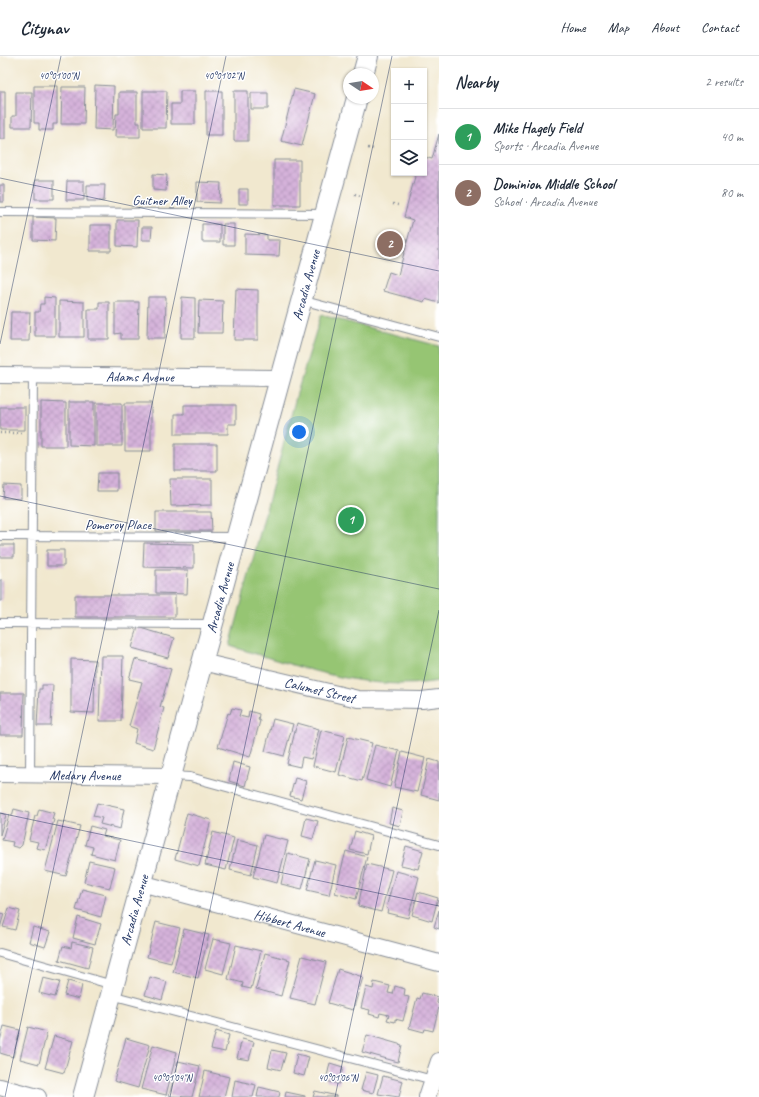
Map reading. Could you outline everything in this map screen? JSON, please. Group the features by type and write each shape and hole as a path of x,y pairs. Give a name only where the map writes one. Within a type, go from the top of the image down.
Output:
{"street":[{"path":"365,68 368,56"},
{"name":"Arcadia Avenue","path":"83,1097 355,104"},
{"name":"Adams Avenue","path":"0,375 280,378"},
{"name":"Calumet Street","path":"202,662 358,699 422,700 439,698"},
{"name":"Medary Avenue","path":"0,774 170,776"},
{"name":"Hibbert Avenue","path":"141,883 439,963"},
{"path":"427,1097 439,1061"},
{"path":"0,1087 38,1097"}],"lane":[{"name":"Guitner Alley","path":"0,212 325,214"},
{"path":"301,300 439,337"},
{"path":"30,774 33,375"},
{"name":"Pomeroy Place","path":"0,536 236,537"},
{"path":"0,623 212,624"},
{"path":"170,776 190,778 439,844"},
{"path":"0,953 112,990 433,1080"}],"path":[{"path":"368,148 375,150"},
{"path":"355,194 361,196"},
{"path":"393,204 398,205"},
{"path":"0,433 33,433"}],"green space":[{"path":"321,315 439,346 439,681 413,684 386,683 333,676 230,646 297,393"}],"building":[{"path":"95,85 114,86 113,130 94,129"},
{"path":"34,86 57,86 57,124 53,124 53,130 39,130 39,123 34,123"},
{"path":"62,87 85,87 84,124 61,124"},
{"path":"294,89 315,94 302,146 281,141"},
{"path":"0,91 5,91 5,139 0,139"},
{"path":"143,91 167,91 166,128 143,128"},
{"path":"180,91 195,91 195,124 171,124 171,104 180,104"},
{"path":"206,91 222,91 222,135 206,135"},
{"path":"234,91 248,91 248,141 234,141"},
{"path":"16,92 32,92 31,127 12,127 12,116 16,116"},
{"path":"119,92 137,92 137,123 140,123 140,137 115,137 116,114 119,114"},
{"path":"251,93 268,93 268,109 251,109"},
{"path":"439,134 439,303 425,299 424,302 383,291 389,272 398,275 413,220 404,217 415,176 427,176 427,158 432,159"},
{"path":"274,160 300,160 300,205 274,205"},
{"path":"153,174 167,175 166,191 153,190"},
{"path":"35,180 54,180 54,199 35,199"},
{"path":"67,181 84,181 84,200 66,200"},
{"path":"197,182 221,183 220,203 197,202"},
{"path":"0,185 4,185 4,202 0,202"},
{"path":"87,185 105,185 104,201 87,201"},
{"path":"239,189 248,189 248,204 239,204"},
{"path":"33,217 56,218 55,241 33,240"},
{"path":"117,220 138,220 137,247 117,246"},
{"path":"202,224 220,224 220,242 202,242"},
{"path":"223,224 234,224 234,245 223,245"},
{"path":"90,225 111,225 111,251 90,251"},
{"path":"142,227 152,227 151,240 142,240"},
{"path":"245,234 267,235 267,240 280,240 279,256 245,255"},
{"path":"236,289 258,290 258,340 234,340"},
{"path":"44,297 55,298 55,336 35,336 35,312 39,312 40,304 44,304"},
{"path":"148,297 166,297 165,338 147,338"},
{"path":"182,297 195,298 195,338 181,338"},
{"path":"199,300 223,301 222,333 198,333"},
{"path":"59,301 84,302 84,337 59,337"},
{"path":"99,302 109,302 109,339 88,339 88,309 99,309"},
{"path":"115,302 139,302 138,339 121,339 121,333 115,334"},
{"path":"11,312 30,312 29,341 10,341"},
{"path":"41,402 66,403 66,446 41,446"},
{"path":"69,402 94,402 94,446 69,445"},
{"path":"96,403 122,403 122,446 96,446"},
{"path":"125,403 151,403 151,451 125,451"},
{"path":"184,405 236,405 236,424 228,424 228,434 175,434 175,414 184,414"},
{"path":"0,407 25,407 25,430 0,430"},
{"path":"175,444 217,444 217,471 175,471"},
{"path":"98,473 117,473 117,491 97,491"},
{"path":"170,479 212,479 212,505 171,506"},
{"path":"4,485 21,486 21,499 3,498"},
{"path":"156,512 211,512 212,531 156,531"},
{"path":"144,543 194,544 194,568 143,567"},
{"path":"0,545 14,545 14,557 0,557"},
{"path":"47,550 64,550 64,566 47,566"},
{"path":"156,570 188,570 187,594 156,593"},
{"path":"0,580 2,580 2,601 0,601"},
{"path":"75,595 175,595 175,617 75,617"},
{"path":"138,627 174,638 168,658 132,648"},
{"path":"101,656 123,656 121,721 99,721"},
{"path":"71,659 95,660 94,713 71,712"},
{"path":"135,659 171,669 160,707 164,708 153,749 134,743 137,729 129,726 142,682 129,679"},
{"path":"42,685 53,685 51,726 37,726 39,689 42,689"},
{"path":"0,693 24,693 23,735 0,735"},
{"path":"232,708 241,710 239,716 248,718 249,711 259,714 258,720 260,721 250,757 218,747 228,713 230,714"},
{"path":"273,719 293,724 284,756 265,751"},
{"path":"297,723 319,729 311,759 302,757 300,767 287,764"},
{"path":"321,730 345,736 336,772 313,766"},
{"path":"348,737 372,743 362,781 339,775"},
{"path":"375,745 399,751 390,787 366,780"},
{"path":"402,752 425,758 417,792 394,787"},
{"path":"429,759 439,762 439,800 421,795"},
{"path":"233,762 250,767 245,786 229,781"},
{"path":"295,778 306,781 301,799 290,796"},
{"path":"97,803 124,809 120,829 100,824 102,818 93,816"},
{"path":"392,808 403,811 400,826 389,823"},
{"path":"14,809 29,813 22,845 19,848 12,846 13,842 2,840 9,815 12,816"},
{"path":"39,809 54,813 52,819 54,820 45,850 36,848 38,842 29,840 35,816 37,816"},
{"path":"0,813 6,815 0,835"},
{"path":"187,813 211,820 199,866 175,859"},
{"path":"306,818 318,821 313,839 302,836"},
{"path":"58,821 80,826 66,876 45,871"},
{"path":"90,826 105,830 103,836 120,840 115,860 91,854 93,847 85,845"},
{"path":"355,831 371,836 367,854 350,850"},
{"path":"213,832 234,838 226,870 205,865"},
{"path":"264,835 288,841 277,883 253,877"},
{"path":"237,840 258,845 251,875 230,870"},
{"path":"406,846 423,851 418,869 401,865"},
{"path":"346,851 367,857 356,899 335,893"},
{"path":"288,853 310,859 302,889 281,884"},
{"path":"315,860 336,865 329,895 307,890"},
{"path":"89,861 115,867 110,888 84,882"},
{"path":"367,864 392,870 381,912 358,906"},
{"path":"396,871 419,877 408,918 387,913 388,909 386,908"},
{"path":"82,889 106,895 101,917 76,910"},
{"path":"418,892 438,898 432,921 412,915"},
{"path":"9,908 20,911 15,930 3,927"},
{"path":"439,910 439,929 434,927"},
{"path":"0,913 4,914 0,928"},
{"path":"78,917 101,924 95,944 73,938"},
{"path":"156,922 180,928 171,963 147,957"},
{"path":"33,927 50,932 45,947 29,942"},
{"path":"184,929 209,935 198,978 173,972"},
{"path":"213,939 231,943 223,974 205,969"},
{"path":"72,942 93,947 88,968 59,960 63,946 71,948"},
{"path":"236,945 261,951 251,989 242,987 243,983 228,979"},
{"path":"265,953 290,960 281,996 256,989"},
{"path":"302,956 326,962 315,1004 290,998"},
{"path":"338,969 363,977 353,1010 328,1003"},
{"path":"150,977 167,982 162,1000 145,995"},
{"path":"43,978 60,982 55,997 39,993"},
{"path":"68,981 82,985 79,999 64,995"},
{"path":"374,982 390,986 388,993 393,994 395,986 405,989 404,996 409,997 403,1021 395,1019 395,1022 387,1020 389,1015 380,1013 379,1017 369,1014 370,1010 361,1008 366,987 373,989"},
{"path":"422,993 438,997 437,1003 439,1004 439,1007 433,1031 425,1029 424,1032 409,1028 417,998 420,999"},
{"path":"4,1026 20,1030 13,1057 0,1053 0,1041"},
{"path":"28,1027 47,1032 39,1064 20,1059"},
{"path":"216,1031 229,1035 225,1052 211,1049"},
{"path":"367,1035 402,1045 398,1062 362,1052"},
{"path":"54,1036 73,1041 64,1073 45,1068"},
{"path":"126,1038 150,1045 138,1088 114,1081"},
{"path":"242,1039 254,1042 249,1060 237,1058"},
{"path":"153,1045 177,1052 166,1095 141,1089"},
{"path":"272,1050 286,1053 281,1070 268,1067"},
{"path":"297,1054 309,1057 304,1076 293,1073"},
{"path":"178,1061 200,1066 192,1097 169,1096"},
{"path":"330,1063 343,1067 339,1084 326,1081"},
{"path":"205,1071 229,1077 224,1097 199,1097"},
{"path":"366,1072 378,1075 373,1093 361,1090"},
{"path":"383,1076 403,1081 399,1097 378,1094"},
{"path":"235,1080 256,1085 253,1097 232,1097"},
{"path":"259,1087 280,1092 279,1097 257,1097"},
{"path":"315,1091 337,1096 337,1097 313,1097"},
{"path":"286,1092 305,1096 305,1097 285,1097"}],"place":[{"name":"Dominion Middle School","path":"390,244"},
{"name":"Mike Hagely Field","path":"351,520"}]}
